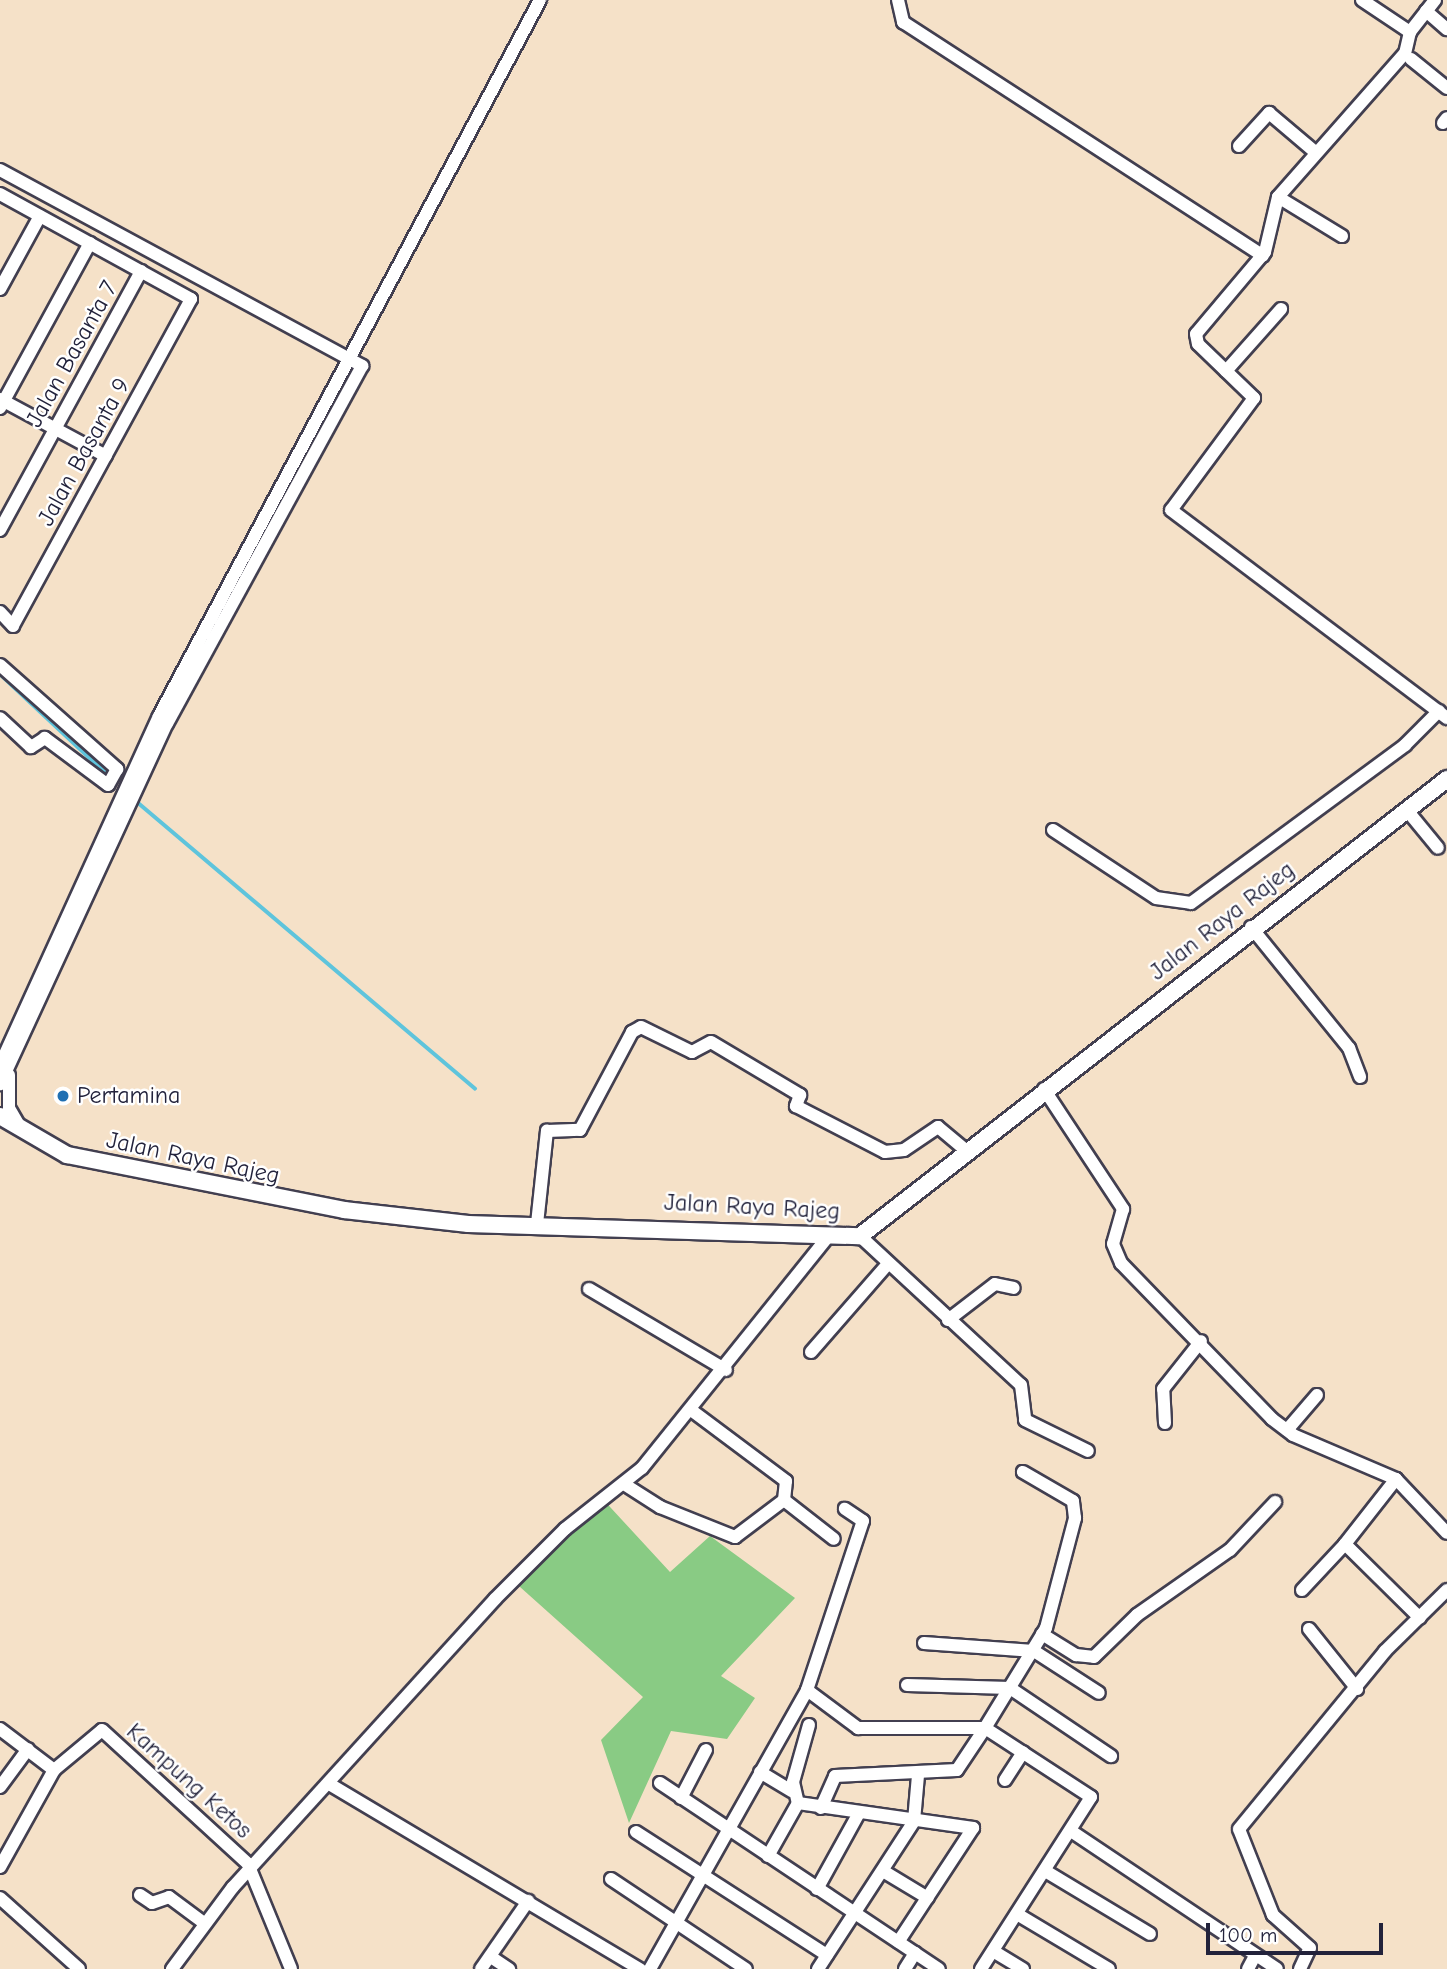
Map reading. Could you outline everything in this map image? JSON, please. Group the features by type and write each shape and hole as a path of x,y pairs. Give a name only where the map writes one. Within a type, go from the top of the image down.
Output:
{"main road":[{"name":"Jalan Raya Rajeg","path":"0,1116 67,1156 257,1197 468,1224 537,1224 860,1236 1251,927 1447,779"}],"street":[{"path":"348,359 540,0"},
{"path":"898,0 903,22 1263,256"},
{"path":"1362,0 1410,32"},
{"path":"1054,830 1156,898 1191,903 1443,714 1171,510 1254,400 1196,334 1263,256 1278,197 1314,151 1405,53 1410,32 1435,0"},
{"path":"1426,11 1447,29"},
{"path":"1411,59 1447,88"},
{"path":"1239,146 1269,113 1314,151"},
{"path":"0,170 362,366 167,723 5,1067 0,1084"},
{"path":"0,194 141,271"},
{"path":"1278,197 1342,236"},
{"path":"0,289 40,216"},
{"path":"90,243 1,402 106,456"},
{"name":"Jalan Basanta 9","path":"0,612 13,626 191,299 141,271"},
{"name":"Jalan Basanta 7","path":"0,530 141,271"},
{"path":"1226,371 1282,309"},
{"path":"0,665 113,777 45,738 31,747 0,718"},
{"path":"1406,809 1438,848"},
{"path":"1251,927 1349,1048 1360,1077"},
{"path":"537,1224 547,1131 580,1130 632,1032 641,1027 692,1052 712,1042 800,1095 796,1106 885,1152 904,1150 938,1127 967,1151"},
{"path":"5,1067 9,1108 22,1129"},
{"path":"1044,1089 1123,1209 1113,1244 1121,1263 1287,1430 1396,1479 1447,1533"},
{"path":"172,1969 204,1923 495,1599 565,1529 624,1484 691,1410 726,1370 830,1234"},
{"path":"860,1236 886,1266 1024,1389 1025,1420 1088,1451"},
{"path":"811,1352 886,1266"},
{"path":"948,1320 995,1284 1014,1288"},
{"path":"589,1289 726,1370"},
{"path":"1165,1423 1160,1402 1166,1383 1200,1341"},
{"path":"1287,1430 1317,1395"},
{"path":"624,1484 660,1507 735,1537 784,1500 786,1481 691,1410"},
{"path":"821,1808 835,1776 918,1775 957,1770 1034,1651 1042,1634 1076,1508 1023,1472"},
{"path":"1302,1590 1345,1544 1396,1479"},
{"path":"784,1500 834,1539"},
{"path":"1042,1634 1076,1655 1094,1657 1153,1603 1230,1550 1275,1502"},
{"path":"650,1969 678,1924 807,1690 863,1521 845,1509"},
{"path":"1345,1544 1420,1618"},
{"path":"1300,1969 1310,1948 1273,1915 1239,1829 1357,1689 1447,1590"},
{"path":"1309,1629 1357,1689"},
{"path":"923,1643 1034,1651 1099,1693"},
{"path":"907,1685 1010,1688 1111,1756"},
{"path":"807,1690 858,1728 985,1728 1091,1797 1074,1833 981,1969"},
{"path":"768,1856 795,1797 809,1725"},
{"path":"0,1729 54,1770"},
{"name":"Kampung Ketos","path":"0,1867 54,1770 102,1730 252,1871"},
{"path":"0,1787 28,1749"},
{"path":"681,1797 706,1750"},
{"path":"1005,1780 1023,1752"},
{"path":"760,1772 795,1797 821,1808 972,1828 898,1942"},
{"path":"823,1962 914,1821 918,1775"},
{"path":"660,1783 939,1969"},
{"path":"331,1784 640,1969"},
{"path":"817,1889 859,1813"},
{"path":"636,1832 835,1969"},
{"path":"1074,1833 1277,1969"},
{"path":"252,1871 291,1969"},
{"path":"883,1871 928,1899"},
{"path":"1047,1872 1150,1934"},
{"path":"611,1879 746,1969"},
{"path":"140,1895 153,1903 169,1897 204,1923"},
{"path":"0,1898 79,1969"},
{"path":"481,1969 493,1958 528,1901"},
{"path":"1017,1914 1109,1969"},
{"path":"993,1951 1023,1969"},
{"path":"905,1969 915,1953"},
{"path":"1248,1969 1255,1956"},
{"path":"493,1958 509,1969"}],"green space":[{"path":"599,1495 670,1572 710,1536 795,1598 721,1676 755,1698 727,1739 671,1731 629,1823 601,1740 643,1697 510,1578"}],"waterway":[{"path":"0,674 109,776"},
{"path":"135,800 475,1088"}],"place":[{"name":"Pertamina","path":"63,1096"}]}
